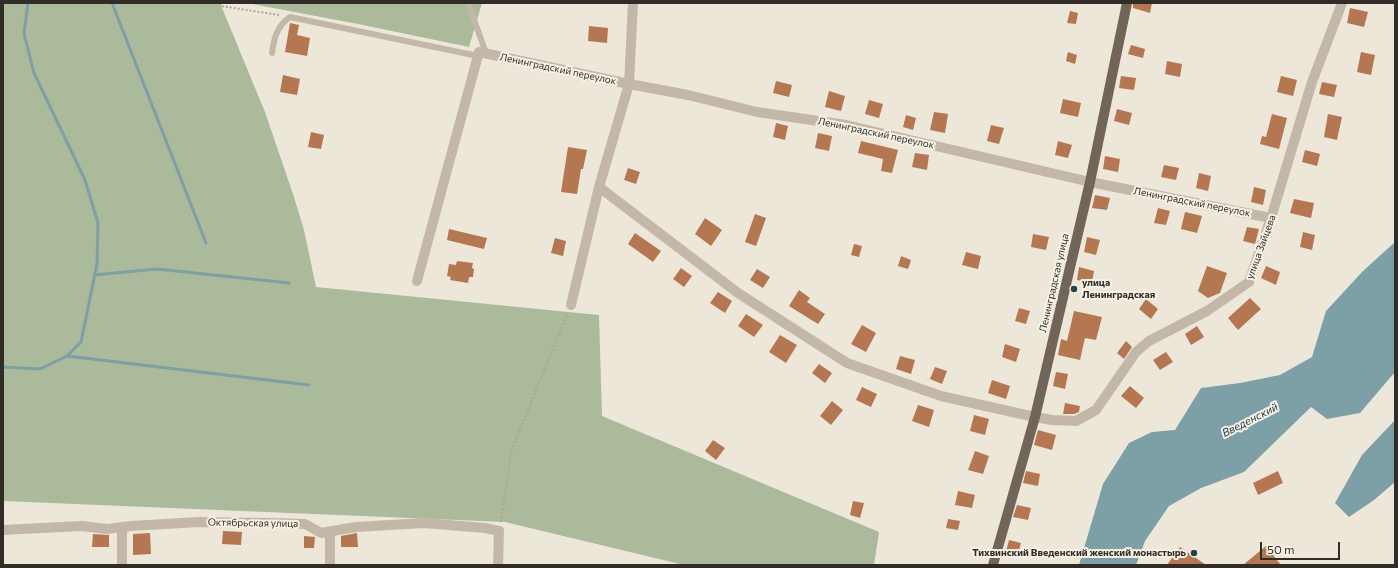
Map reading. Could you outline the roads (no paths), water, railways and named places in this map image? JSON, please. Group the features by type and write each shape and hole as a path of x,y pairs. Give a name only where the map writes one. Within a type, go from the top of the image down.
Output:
{"main road":[{"name":"Ленинградская улица","path":"993,565 1035,417 1090,182 1127,3"}],"street":[{"path":"571,305 599,187 629,84 633,3"},
{"name":"улица Зайцева","path":"599,187 738,293 847,363 941,396 1035,417 1052,420 1076,421 1096,410 1136,352 1150,341 1207,311 1249,282 1272,218 1312,82 1342,3"},
{"name":"Ленинградский переулок","path":"481,54 688,95 757,112 846,125 1090,182 1272,218"},
{"path":"417,281 481,54"},
{"name":"Октябрьская улица","path":"3,530 82,526 107,529 200,522 270,522 305,524 321,534 356,527 424,522 485,528 499,532 498,565"},
{"path":"122,527 122,565"},
{"path":"330,532 330,565"}],"lane":[{"path":"272,52 277,31 283,22 290,17 481,54 468,3"}],"water":[{"name":"Введенский","path":"1395,242 1395,372 1360,413 1327,419 1311,407 1244,472 1201,488 1169,506 1145,541 1136,565 1079,565 1103,484 1129,443 1152,432 1175,430 1201,388 1240,383 1280,375 1312,357 1326,311 1363,271"},
{"path":"1395,420 1395,482 1374,500 1349,517 1335,503 1362,455"}],"waterway":[{"path":"3,367 40,369 67,356 81,342 97,264 98,223 85,180 34,73 24,34 28,3"},
{"path":"112,3 206,243"},
{"path":"94,275 157,269 289,283"},
{"path":"67,356 309,385"}],"place":[{"name":"улица Ленинградская","path":"1074,289"},
{"name":"Тихвинский Введенский женский монастырь","path":"1194,553"}]}
